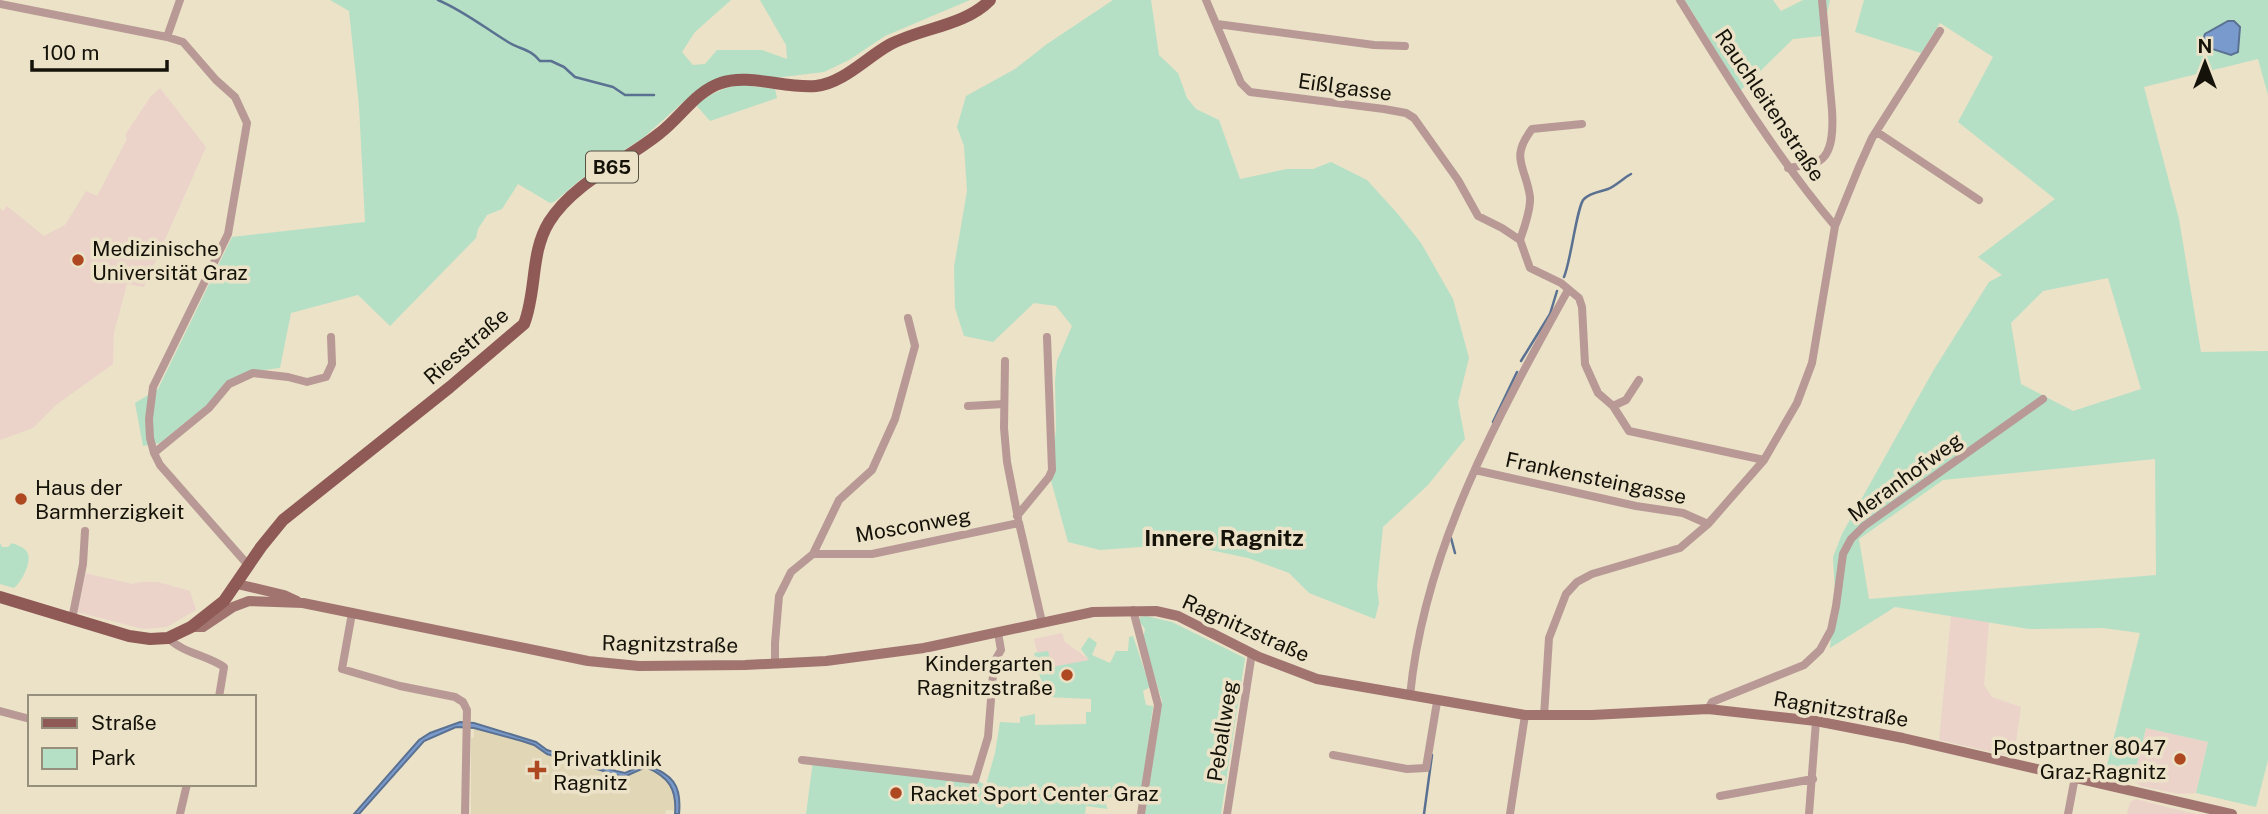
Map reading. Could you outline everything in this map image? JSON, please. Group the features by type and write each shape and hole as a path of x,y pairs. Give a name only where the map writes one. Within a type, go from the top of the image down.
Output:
{"main road":[{"name":"Riesstraße","path":"0,597 129,636 168,638 191,627 224,601 283,520 450,387 524,324 530,310 540,242 560,206 579,190 662,132 697,98 721,82 735,80 801,86 825,84 892,44 957,20 990,0"},
{"name":"Ragnitzstraße","path":"235,587 284,595 303,603"},
{"path":"235,587 241,597 249,601"},
{"name":"Ragnitzstraße","path":"191,627 203,627 233,607 249,601 303,603 588,661 639,666 775,664 825,661 924,648 1093,612 1133,610 1178,616 1252,653 1317,679 1437,702 1544,716 1709,709 1816,721 1894,736 2232,814"}],"street":[{"path":"167,37 180,0"},
{"name":"Eißlgasse","path":"1206,0 1241,83 1250,92 1384,109 1410,115 1458,180 1478,216 1520,240"},
{"name":"Rauchleitenstraße","path":"1680,0 1750,113 1788,168 1835,226"},
{"path":"1788,168 1816,163 1825,156 1833,127 1822,0"},
{"path":"0,4 183,42 216,80 235,97 247,123 228,234 153,387 149,419 154,453 160,465 248,565"},
{"path":"1217,24 1374,45 1405,46"},
{"name":"Rauchleitenstraße","path":"1544,716 1549,638 1566,594 1577,582 1592,574 1680,548 1708,524 1764,460 1797,403 1812,363 1835,226 1859,167 1877,132 1940,31"},
{"path":"1582,124 1532,129 1522,142 1520,163 1530,199 1520,240 1530,268 1561,283 1579,298 1582,307 1585,364 1598,393 1613,406 1629,431 1764,460"},
{"path":"1877,132 1979,200"},
{"name":"Frankensteingasse","path":"1410,696 1420,625 1459,501 1524,369 1569,290"},
{"path":"775,664 779,596 791,572 813,554 839,500 872,470 895,419 915,346 908,318"},
{"path":"154,453 209,408 229,384 254,373 307,382 326,376 332,364 331,337"},
{"path":"1018,519 1052,470 1047,337"},
{"path":"1004,361 1007,462 1042,622"},
{"path":"1613,406 1626,400 1639,380"},
{"name":"Meranhofweg","path":"1709,709 1712,702 1804,665 1820,650 1830,630 1843,554 1851,539 1864,526 2043,399"},
{"path":"968,406 1004,404"},
{"name":"Frankensteingasse","path":"1475,470 1636,506 1683,513 1708,524"},
{"name":"Mosconweg","path":"813,554 872,554 1018,519"},
{"path":"72,619 83,565 85,531"},
{"path":"1133,610 1158,705 1141,814"},
{"path":"352,613 342,669 400,686 455,697 463,702 467,715 465,814"},
{"path":"802,760 975,780 988,737 994,662 1000,650 998,633"},
{"path":"168,638 177,647 214,660 223,667 219,695"},
{"name":"Peballweg","path":"1227,814 1252,653"},
{"path":"1333,755 1407,769 1426,768 1437,702"},
{"path":"0,711 28,718"},
{"path":"1510,814 1525,715"},
{"path":"1810,814 1816,721"},
{"path":"2068,814 2075,777"},
{"path":"1720,796 1812,779"},
{"path":"180,814 187,786"}],"shaded area":[{"name":"Medizinische Universität Graz","path":"160,88 206,147 144,287 127,284 114,333 113,364 56,405 33,428 0,440 0,208 3,211 7,206 44,236 65,225 86,191 97,196 127,139 125,135 151,96"},
{"path":"84,573 133,584 158,582 190,591 196,610 167,627 143,629 77,612"},
{"path":"1951,616 1989,622 1984,685 1992,697 2021,707 2014,757 1939,740"},
{"name":"Kindergarten Ragnitzstraße","path":"1062,633 1065,642 1090,660 1046,690 1034,639"},
{"name":"Privatklinik Ragnitz","path":"474,726 534,743 546,752 590,767 626,775 646,765 667,776 674,787 677,811 666,810 665,814 471,814 471,738 474,738"},
{"path":"2146,728 2208,742 2196,793 2178,794 2141,786 2133,780"},
{"path":"2136,799 2196,814 2127,814 2130,802"}],"green space":[{"path":"330,0 731,0 695,32 682,52 693,65 705,64 717,50 762,50 787,59 786,45 760,0 970,0 885,36 849,60 824,72 708,86 682,103 644,137 580,180 554,202 550,203 518,184 502,209 487,215 476,238 390,326 358,295 291,313 280,368 247,372 160,443 143,446 135,403 158,389 232,237 365,222 359,106 349,11"},
{"path":"1113,0 1151,0 1159,55 1178,73 1187,98 1196,109 1219,120 1240,179 1287,169 1313,169 1331,162 1367,180 1421,243 1453,299 1469,358 1458,402 1465,439 1428,485 1383,527 1377,586 1379,603 1375,619 1309,593 1289,573 1248,558 1196,547 1153,546 1100,550 1068,542 1050,477 1056,430 1057,361 1072,326 1056,306 1034,303 993,342 964,336 955,308 954,267 967,191 964,146 957,127 966,96 1015,69"},
{"path":"1685,0 1773,0 1781,11 1803,0 1830,0 1822,36 1793,39 1740,91"},
{"path":"1864,0 2268,0 2268,95 2258,59 2144,87 2179,219 2201,352 2268,351 2268,760 2256,807 2196,793 2208,742 2146,728 2133,780 2105,773 2140,633 2103,628 2029,629 1895,607 1830,648 1835,594 1833,557 1842,534 1933,371 1989,282 2002,275 1978,257 2055,199 1958,122 1993,57 1940,23 1921,53 1855,32","holes":["2228,21 2240,27 2238,52 2231,55 2206,47 2202,42 2207,32","2108,278 2141,389 2073,411 2021,384 2011,323 2043,291","2155,459 2156,575 1869,599 1859,539 1943,480"]},
{"path":"741,85 775,89 777,98 710,121 696,105 728,87"},
{"path":"0,543 2,547 8,547 12,543 18,545 26,550 28,556 25,572 14,588 0,584"},
{"path":"1140,617 1172,622 1245,658 1221,814 1145,814 1162,701 1143,639 1145,629 1139,621"},
{"path":"1133,636 1150,687 1143,691 1146,705 1153,706 1142,790 1132,793 1131,801 1108,797 1108,809 1086,806 1085,814 806,814 813,761 975,780 986,785 1000,722 1020,723 1020,717 1035,714 1035,725 1086,724 1086,712 1091,712 1091,699 1045,697 1034,653 1048,651 1052,667 1089,660 1081,649 1089,637 1097,643 1092,655 1110,663 1116,651 1128,651 1129,637"}],"water":[{"path":"2228,21 2234,21 2240,27 2238,52 2231,55 2206,47 2202,42 2205,34"},
{"path":"460,722 474,723 536,742 547,750 616,771 625,773 646,764 663,772 677,788 679,814 675,814 675,798 670,785 661,775 646,767 620,776 547,754 522,741 474,728 456,727 424,741 359,814 354,814 419,740"}],"waterway":[{"path":"438,0 466,14 540,61 551,61 564,67 575,77 613,87 625,95 654,95"},
{"path":"1564,277 1581,203 1631,174"},
{"path":"1521,361 1550,314 1557,291"},
{"path":"1493,422 1517,372"},
{"path":"1451,538 1455,553"},
{"path":"1424,814 1432,755"}],"place":[{"name":"Medizinische Universität Graz","path":"78,260"},
{"name":"Haus der Barmherzigkeit","path":"21,499"},
{"name":"Kindergarten Ragnitzstraße","path":"1067,675"},
{"name":"Postpartner 8047 Graz-Ragnitz","path":"2180,759"},
{"name":"Privatklinik Ragnitz","path":"537,770"},
{"name":"Racket Sport Center Graz","path":"896,793"}],"district":[{"name":"Innere Ragnitz","path":"1224,537"}]}
